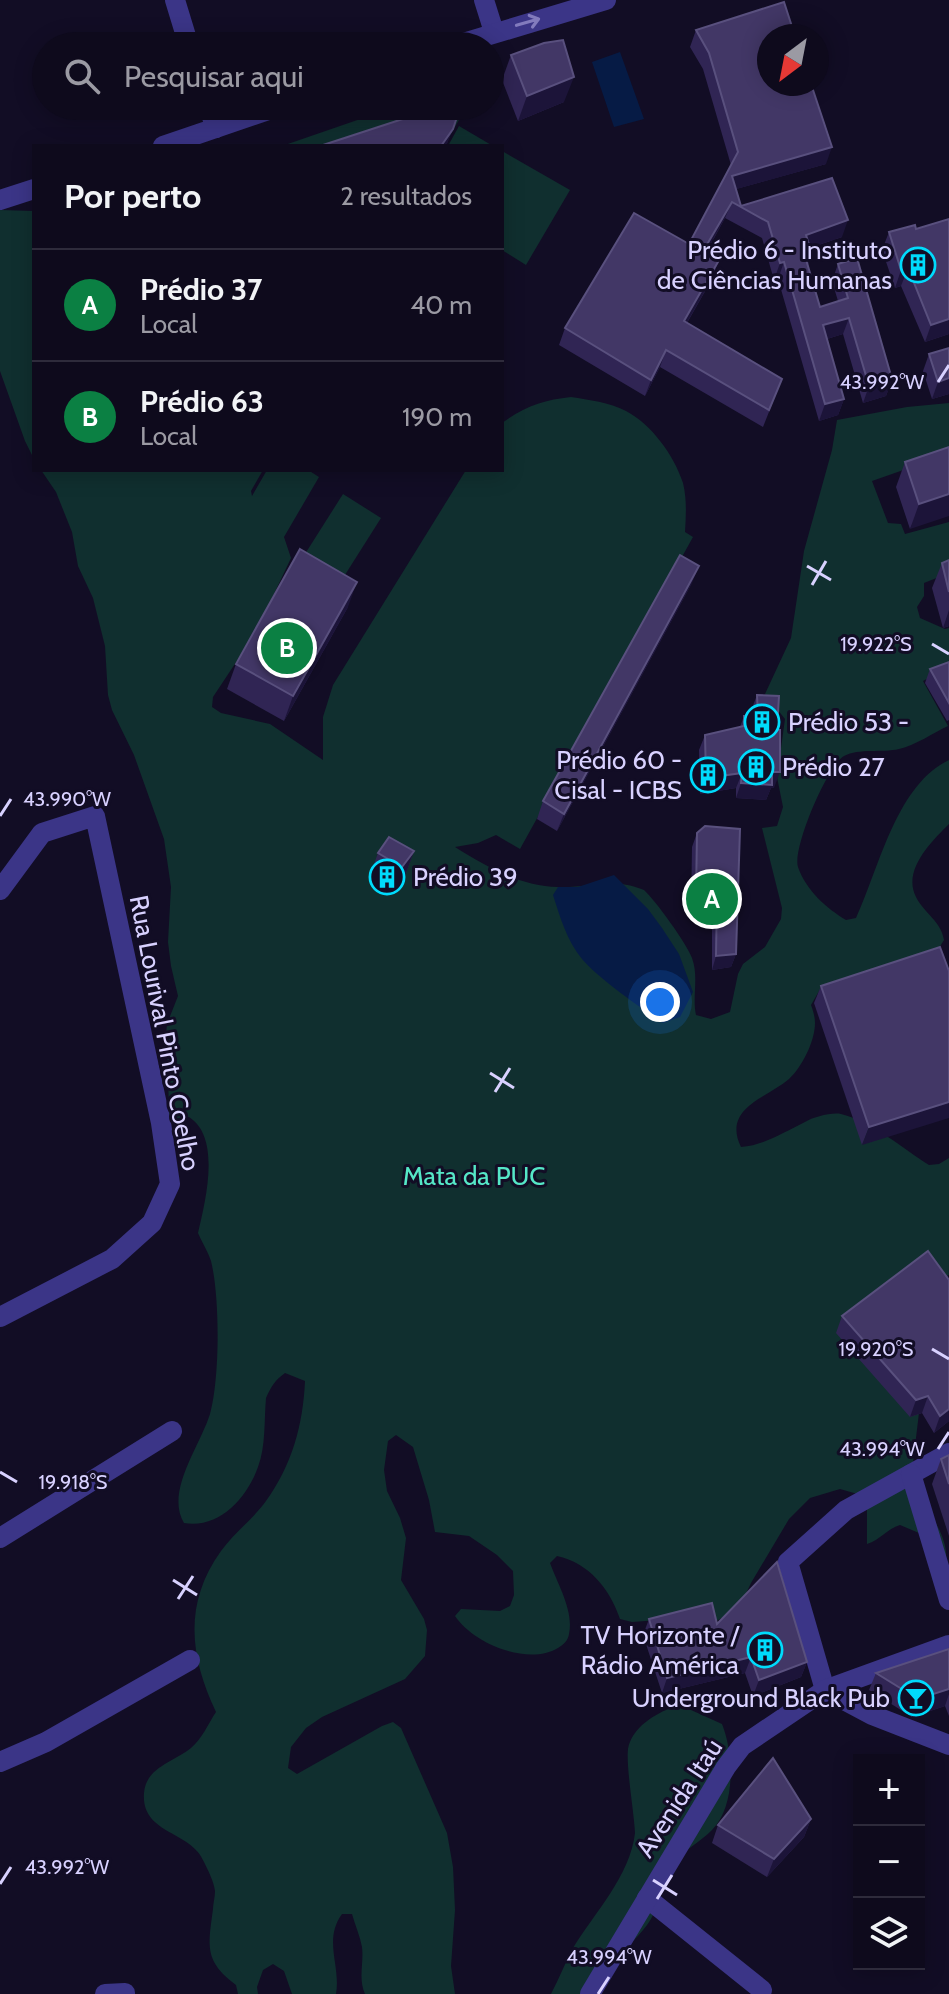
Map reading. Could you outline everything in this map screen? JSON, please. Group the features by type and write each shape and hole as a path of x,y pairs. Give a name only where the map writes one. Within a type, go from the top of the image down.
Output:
{"street":[{"path":"175,0 185,32"},
{"path":"484,0 494,32 606,0"},
{"path":"213,120 216,128"},
{"path":"169,144 239,120"},
{"path":"0,200 32,190"},
{"name":"Rua Lourival Pinto Coelho","path":"0,890 42,833 95,816 161,1123 170,1184 152,1223 112,1259 0,1317"},
{"path":"0,1538 172,1431"},
{"path":"949,1453 846,1510 788,1562 825,1690 872,1715 949,1745"},
{"path":"911,1474 949,1600"},
{"name":"Avenida Itaú","path":"590,1994 726,1767 742,1746 825,1690 949,1645"},
{"path":"0,1762 46,1742 190,1660"},
{"path":"647,1898 762,1990"}],"green space":[{"path":"357,120 459,120 445,144 288,144"},
{"path":"459,126 490,144 449,144"},
{"path":"504,152 570,190 526,265 504,251"},
{"path":"0,210 32,211 32,455 0,371"},
{"name":"Mata da PUC","path":"571,397 619,408 653,432 679,472 685,495 685,532 693,537 520,849 496,835 478,843 455,847 492,868 530,883 558,887 621,884 644,890 671,923 692,958 696,1015 711,1019 730,1012 743,964 765,947 781,919 782,908 762,828 777,826 783,807 777,777 785,719 765,694 791,638 804,551 832,450 837,420 949,403 949,454 872,481 888,523 901,524 905,534 949,522 949,573 924,583 924,596 917,607 920,618 949,628 949,667 923,681 948,726 899,749 844,756 820,791 805,827 798,857 798,867 818,898 846,920 856,918 902,808 915,788 949,760 949,824 921,857 913,877 916,897 944,940 939,948 822,986 811,1005 815,1018 814,1030 803,1061 789,1079 742,1113 737,1123 741,1147 774,1138 813,1118 841,1114 876,1129 929,1165 949,1158 949,1275 942,1278 921,1396 910,1488 940,1532 946,1561 919,1533 900,1525 867,1544 867,1505 861,1495 840,1489 810,1498 789,1519 739,1608 706,1627 659,1620 632,1622 620,1619 597,1579 579,1565 557,1556 550,1563 567,1607 570,1625 568,1639 560,1647 546,1653 517,1653 488,1643 455,1616 461,1609 500,1611 510,1606 514,1595 513,1571 497,1555 469,1536 435,1532 413,1447 396,1435 388,1441 384,1470 387,1491 406,1538 401,1580 424,1619 427,1630 425,1656 405,1679 322,1717 306,1728 291,1747 288,1768 297,1774 382,1726 393,1722 401,1728 447,1833 453,1867 455,1910 451,1966 455,1994 365,1994 360,1939 352,1914 342,1914 336,1924 333,1943 336,1994 292,1994 284,1971 273,1964 263,1970 257,1987 258,1994 238,1994 236,1985 218,1968 211,1952 215,1891 207,1869 198,1852 150,1817 145,1807 144,1793 155,1771 195,1744 216,1712 200,1671 196,1651 194,1631 201,1591 221,1551 261,1508 283,1473 299,1429 305,1381 285,1373 270,1390 266,1398 261,1459 253,1479 239,1500 209,1521 184,1523 179,1511 181,1483 210,1414 217,1359 214,1276 211,1261 198,1233 207,1188 208,1155 199,1127 189,1117 169,1121 165,1044 167,1024 178,996 168,942 171,887 164,839 134,755 112,710 105,646 93,598 78,566 72,532 56,492 42,472 262,472 251,491 252,496 266,472 311,472 319,477 284,537 291,558 256,632 213,697 212,707 221,713 270,724 323,760 323,717 333,685 465,472 504,472 504,422 519,412"},
{"path":"343,494 381,518 343,578 305,554"},
{"path":"673,1707 691,1710 722,1724 729,1750 730,1779 729,1794 720,1820 671,1866 651,1919 620,1956 599,1994 551,1994 573,1948 619,1879 632,1849 635,1833 628,1767 630,1741 645,1722"}],"water":[{"path":"620,52 644,119 614,127 592,62"},
{"path":"614,875 648,909 679,954 693,992 680,1017 663,1023 632,1001 589,967 568,937 553,895 558,887 578,887"}],"building":[{"path":"784,2 791,24 757,24 757,96 815,96 832,147 732,176 741,206 832,178 848,220 806,235 812,254 805,256 820,307 848,298 838,264 857,258 892,379 869,386 849,318 823,325 844,399 825,404 784,262 780,263 768,222 732,202 702,253 718,262 684,321 782,379 769,410 666,350 651,380 565,328 634,213 689,244 738,152 709,53 696,30"},
{"path":"563,40 574,77 527,96 511,55"},
{"path":"400,120 456,120 442,144 326,144"},
{"path":"949,219 949,319 931,325 908,268 901,270 889,232 915,225 916,229"},
{"path":"949,348 949,378 938,382 929,354"},
{"path":"949,447 949,494 919,504 905,462"},
{"path":"300,549 357,582 293,696 236,664"},
{"path":"680,555 699,566 564,814 543,801"},
{"path":"949,560 949,592 942,563"},
{"path":"949,662 949,703 930,669"},
{"path":"757,695 779,696 777,730 780,730 780,772 772,772 772,785 741,783 742,773 706,778 705,735 744,726 744,716 758,717"},
{"path":"705,826 740,829 736,954 716,956 717,894 696,894 697,833"},
{"path":"389,837 414,851 402,867 378,853"},
{"path":"940,947 949,971 949,1102 869,1127 821,986"},
{"path":"928,1251 949,1280 949,1409 940,1416 928,1396 916,1400 842,1316"},
{"path":"949,1455 949,1484 941,1459"},
{"path":"777,1562 807,1662 759,1680 751,1657 667,1678 649,1619 712,1603 717,1624"},
{"path":"949,1649 949,1689 918,1699 876,1673"},
{"path":"773,1758 811,1819 774,1859 718,1825"}],"place":[{"name":"Prédio 6 - Instituto de Ciências Humanas","path":"918,265"},
{"name":"Prédio 63","path":"287,648"},
{"name":"Prédio 53 -","path":"762,722"},
{"name":"Prédio 27","path":"756,767"},
{"name":"Prédio 60 - Cisal - ICBS","path":"708,775"},
{"name":"Prédio 39","path":"387,877"},
{"name":"Prédio 37","path":"712,899"},
{"name":"TV Horizonte / Rádio América","path":"765,1650"},
{"name":"Underground Black Pub","path":"916,1698"}]}
